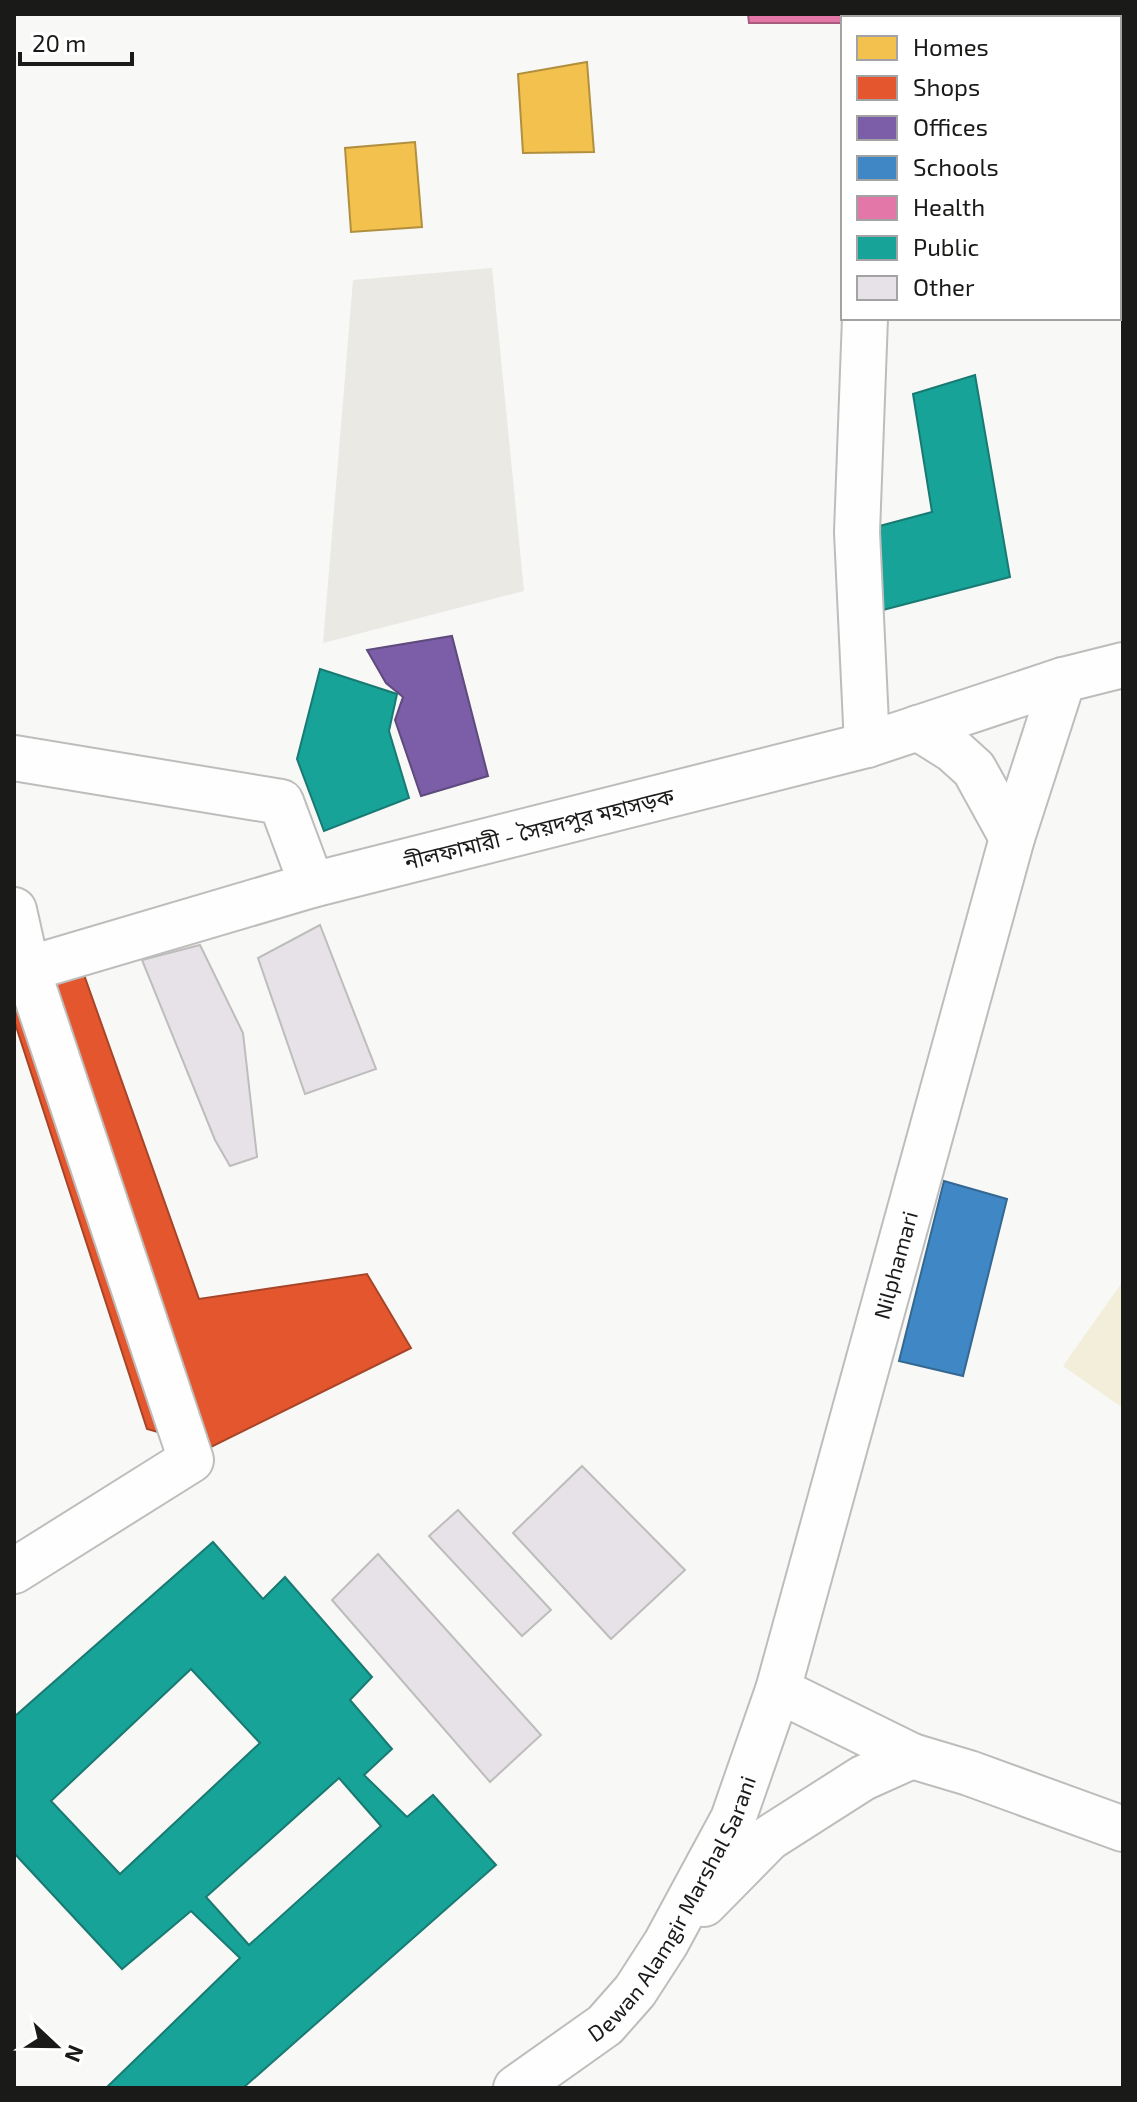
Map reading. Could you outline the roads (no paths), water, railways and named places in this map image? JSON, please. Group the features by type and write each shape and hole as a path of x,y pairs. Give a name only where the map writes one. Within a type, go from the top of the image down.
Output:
{"street":[{"path":"865,320 857,532 867,745"},
{"name":"নীলফামারী - সৈয়দপুর মহাসড়ক","path":"20,970 312,885 867,745 1063,680 1123,665"},
{"name":"Nilphamari","path":"778,1690 1012,838 1063,680"},
{"path":"918,728 953,750 974,769 1012,838"},
{"path":"14,758 281,802 312,885"},
{"path":"14,910 20,970 191,1460 14,1571"},
{"path":"778,1690 912,1756 969,1773 1123,1829"},
{"name":"Dewan Alamgir Marshal Sarani","path":"516,2088 605,2025 635,1991 666,1943 733,1819 778,1690"},
{"path":"666,1943 769,1838 863,1778 912,1756"}]}
